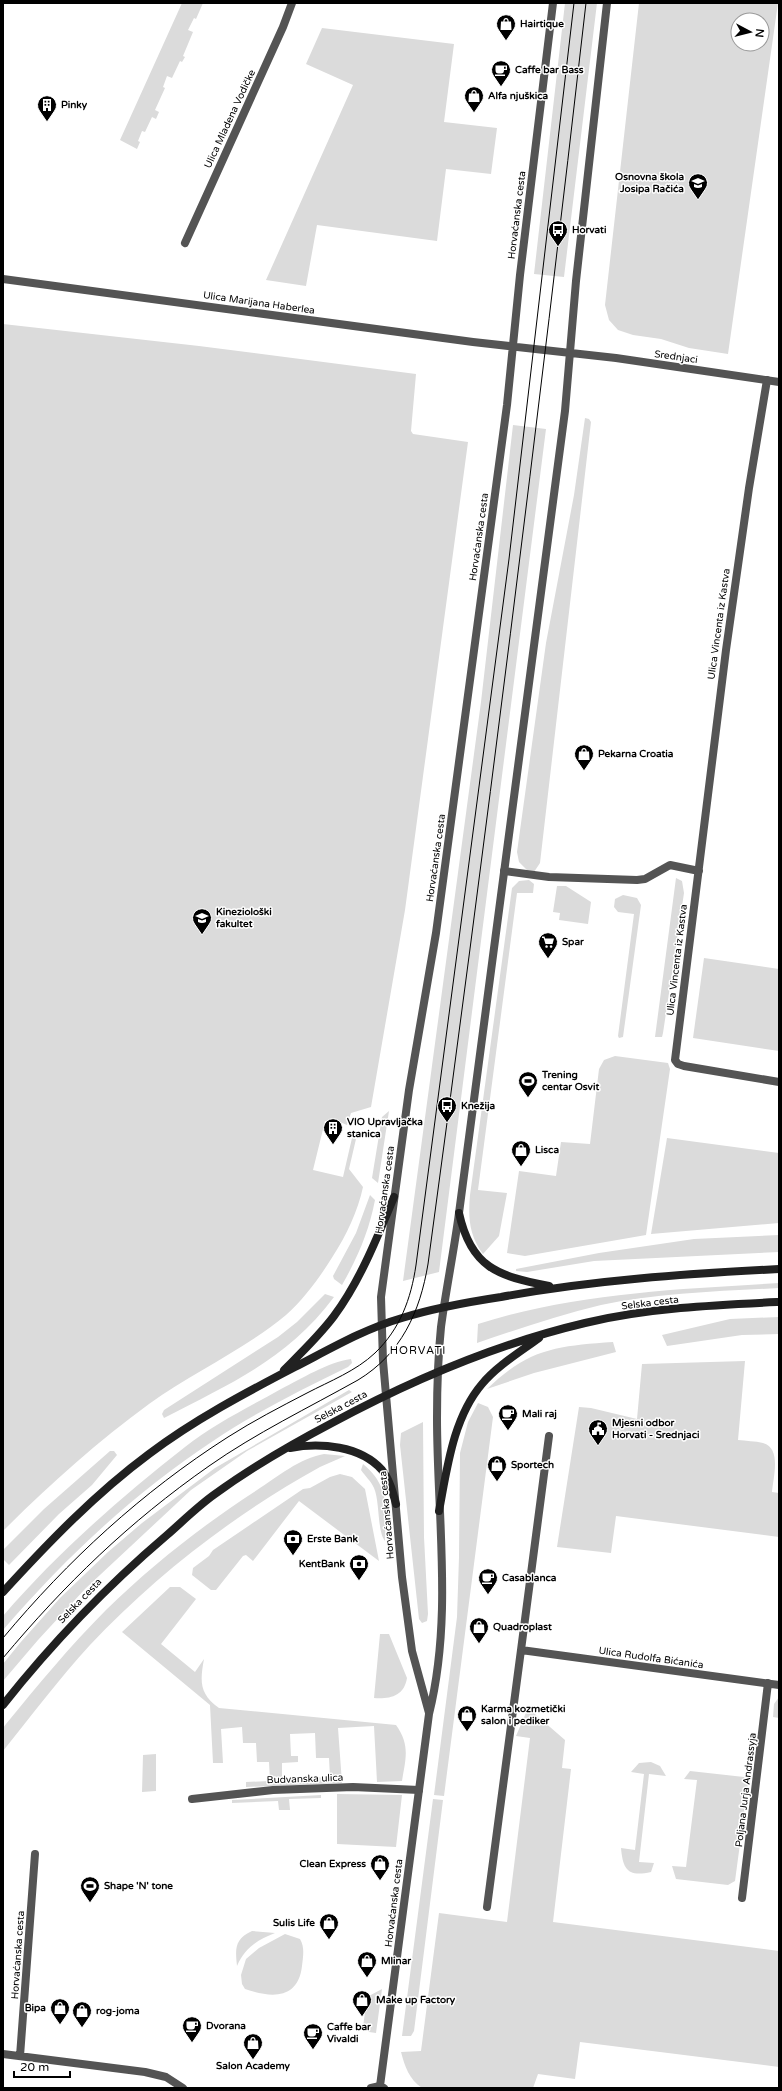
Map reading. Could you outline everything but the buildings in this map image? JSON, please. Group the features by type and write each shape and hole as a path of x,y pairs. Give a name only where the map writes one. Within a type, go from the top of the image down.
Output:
{"main road":[{"path":"276,1377 320,1333 347,1296 367,1259 394,1197"},
{"path":"459,1213 466,1239 484,1263 509,1277 554,1287"},
{"path":"3,1592 54,1536 148,1454 195,1422 354,1336 382,1324 445,1307 554,1287 662,1276 779,1269"},
{"name":"Selska cesta","path":"3,1705 73,1622 111,1584 214,1494 282,1450 386,1395 438,1371 546,1333 624,1315 779,1302"},
{"path":"439,1511 452,1449 468,1405 476,1391 490,1376 546,1333"},
{"path":"282,1450 298,1447 331,1448 344,1449 365,1456 382,1471 388,1479 396,1504"}],"street":[{"name":"Ulica Mladena Vodičke","path":"185,243 283,27 292,3"},
{"name":"Horvaćanska cesta","path":"429,1714 419,1679 410,1636 402,1576 386,1395 382,1324 382,1292 409,1090 436,933 506,413 553,3"},
{"name":"Horvaćanska cesta","path":"371,2088 382,2087 429,1714 437,1678 441,1626 438,1371 445,1307 459,1213 565,411 607,3"},
{"name":"Ulica Marijana Haberlea","path":"3,279 513,346 570,352"},
{"name":"Srednjaci","path":"570,352 779,382"},
{"name":"Ulica Vincenta iz Kastva","path":"767,380 734,590 675,1060 678,1064 684,1066 779,1082"},
{"path":"504,871 549,877 611,880 646,879 670,865 698,871"},
{"path":"487,1907 549,1436"},
{"name":"Ulica Rudolfa Bićanića","path":"520,1650 779,1685"},
{"name":"Poljana Jurja Andrassyja","path":"742,1898 768,1683"},
{"name":"Budvanska ulica","path":"192,1799 273,1790 353,1787 419,1790"},
{"name":"Horvaćanska cesta","path":"20,2056 35,1854"},
{"path":"3,2054 145,2072 166,2077 183,2088"}],"shaded area":[{"path":"182,3 203,3 196,19 194,18 188,30 193,32 183,56 185,57 182,62 180,61 172,78 167,76 163,87 165,88 155,110 159,112 156,119 152,117 145,132 142,131 137,149 120,140"},
{"path":"565,3 597,3 564,277 534,274"},
{"name":"Osnovna škola Josipa Račića","path":"639,3 778,3 728,354 689,348 661,339 633,335 618,330 609,320 605,305"},
{"path":"322,28 454,44 444,122 497,128 491,174 446,169 437,241 317,225 306,286 266,280 353,85 306,64"},
{"name":"Kineziološki fakultet","path":"3,324 199,346 416,374 411,431 413,434 468,442 405,910 371,1107 351,1113 347,1125 340,1122 325,1121 313,1170 343,1177 352,1138 356,1139 349,1169 363,1187 351,1223 328,1264 300,1302 286,1315 270,1328 166,1392 130,1418 74,1464 3,1531"},
{"path":"585,418 589,419 591,422 540,863 534,872 529,872 519,862 517,852 546,643 574,495"},
{"path":"513,425 546,429 439,1272 403,1281 481,702"},
{"path":"676,878 682,881 684,893 663,1033 662,1037 655,1037"},
{"path":"529,880 534,884 533,893 517,893 478,1190 507,1193 499,1236 483,1254 478,1247 470,1226 470,1195 512,888 519,881"},
{"path":"557,886 566,886 591,902 588,924 559,920 560,913 553,912"},
{"path":"623,895 637,898 641,905 623,1037 619,1038 618,1036 634,914 618,912 614,907 615,899"},
{"path":"704,958 779,969 779,1051 693,1038"},
{"path":"615,1056 668,1063 670,1069 646,1235 525,1256 507,1253 519,1171 556,1176 561,1142 590,1144 599,1069 604,1060"},
{"path":"389,1111 378,1183 372,1178 382,1117"},
{"path":"667,1138 779,1153 779,1223 651,1234"},
{"path":"370,1195 375,1200 370,1222 358,1254 342,1285 334,1279 333,1276 356,1233"},
{"path":"779,1235 779,1252 594,1261 527,1272 516,1271 516,1269 599,1253 694,1239"},
{"path":"779,1283 779,1288 667,1295 601,1305 523,1327 477,1343 478,1324 552,1305 665,1290"},
{"path":"325,1294 334,1297 316,1319 278,1353 235,1381 164,1418 162,1414 164,1410 278,1337 297,1322"},
{"path":"779,1317 779,1334 742,1335 667,1346 662,1335 730,1319"},
{"path":"613,1342 616,1352 534,1373 487,1389 502,1375 531,1357 560,1348 576,1345"},
{"path":"351,1359 352,1363 348,1367 297,1392 246,1420 213,1441 156,1482 76,1552 3,1630 3,1616 45,1570 113,1506 185,1447 220,1423 281,1389 324,1367"},
{"path":"745,1361 738,1440 763,1443 769,1446 773,1451 775,1472 772,1492 779,1493 779,1537 616,1516 611,1553 557,1547 579,1407 591,1408 637,1419 642,1364"},
{"path":"349,1390 352,1392 247,1451 191,1490 85,1589 3,1681 3,1664 20,1643 60,1598 108,1552 142,1523 215,1468"},
{"path":"478,1403 488,1407 493,1417 444,1796 434,1795 457,1617 460,1453 468,1422"},
{"path":"423,1422 424,1537 428,1614 427,1621 422,1623 419,1619 400,1445 401,1433"},
{"path":"110,1451 114,1451 117,1455 92,1485 59,1514 9,1565 3,1559 3,1550 44,1509"},
{"path":"324,1454 345,1456 320,1467 257,1505 198,1547 169,1570 115,1619 90,1645 56,1684 3,1751 3,1728 6,1724 67,1652 123,1593 178,1546 237,1503 306,1459"},
{"path":"363,1464 372,1472 382,1490 386,1508 385,1541 382,1536 376,1494 371,1483 361,1470"},
{"path":"340,1474 352,1477 365,1489 379,1561 299,1501 253,1561 246,1555 243,1556 216,1590 211,1590 192,1575 193,1568 209,1556 213,1550 303,1489 310,1488 330,1477"},
{"path":"170,1587 180,1587 196,1599 161,1644 195,1672 204,1659 202,1686 204,1692 212,1703 219,1708 396,1725 403,1739 406,1752 402,1781 377,1782 374,1726 338,1728 342,1783 246,1787 246,1782 270,1781 269,1762 257,1762 256,1743 243,1743 242,1727 221,1729 223,1763 213,1763 210,1705 122,1632","holes":["315,1733 316,1758 329,1758 330,1777 282,1779 282,1763 298,1762 298,1756 291,1756 290,1734"]},
{"path":"380,1634 389,1634 407,1678 403,1689 395,1696 374,1698"},
{"path":"779,1697 779,1718 773,1717 774,1704"},
{"path":"528,1708 565,1740 562,1768 571,1769 553,1922 779,1951 779,2067 580,2042 575,2079 538,2074 533,2088 422,2088 411,2077 406,2068 401,2052 421,2051 439,1913 507,1922 530,1738 516,1736"},
{"path":"156,1754 156,1791 142,1792 143,1755"},
{"path":"651,1762 660,1766 666,1776 649,1774 639,1862 654,1863 651,1872 637,1873 628,1870 625,1867 621,1848 635,1850 644,1774 631,1772 639,1763"},
{"path":"690,1771 744,1777 748,1784 735,1881 728,1885 676,1879 672,1866 686,1867 697,1780 684,1779"},
{"path":"337,1794 402,1795 396,1847 337,1844"},
{"path":"321,1795 321,1798 289,1799 290,1810 279,1810 278,1801 232,1803 232,1800"},
{"path":"433,1799 443,1800 414,2031 411,2036 402,2036"},
{"path":"252,1931 275,1933 252,1945 244,1954 237,1966 237,1945 242,1937"},
{"path":"285,1934 300,1939 303,1946 302,1966 295,1985 289,1991 282,1994 273,1995 245,1989 242,1984 241,1975 246,1959 259,1948"},
{"path":"382,1989 376,2033 369,2032 363,2027 367,1997"}],"tram line":[{"path":"3,1638 53,1581 136,1504 196,1458 237,1431 360,1365 384,1344 398,1324 403,1313 411,1290 416,1265 509,559 574,3"},
{"path":"3,1658 74,1579 125,1532 180,1487 245,1443 358,1380 373,1370 397,1345 414,1315 420,1299 428,1264 470,949 530,476 586,3"}],"place":[{"name":"Hairtique","path":"506,41"},
{"name":"Caffe bar Bass","path":"501,87"},
{"name":"Alfa njuškica","path":"474,113"},
{"name":"Pinky","path":"47,122"},
{"name":"Osnovna škola Josipa Račića","path":"698,200"},
{"name":"Horvati","path":"558,247"},
{"name":"Pekarna Croatia","path":"584,771"},
{"name":"Kineziološki fakultet","path":"202,935"},
{"name":"Spar","path":"548,959"},
{"name":"Trening centar Osvit","path":"528,1098"},
{"name":"Knežija","path":"447,1123"},
{"name":"VIO Upravljačka stanica","path":"333,1145"},
{"name":"Lisca","path":"521,1167"},
{"name":"Mali raj","path":"508,1431"},
{"name":"Mjesni odbor Horvati - Srednjaci","path":"598,1446"},
{"name":"Sportech","path":"497,1482"},
{"name":"Erste Bank","path":"293,1556"},
{"name":"KentBank","path":"359,1581"},
{"name":"Casablanca","path":"488,1595"},
{"name":"Quadroplast","path":"479,1644"},
{"name":"Karma kozmetički salon i pediker","path":"467,1732"},
{"name":"Clean Express","path":"380,1881"},
{"name":"Shape 'N' tone","path":"90,1903"},
{"name":"Sulis Life","path":"329,1940"},
{"name":"Mlinar","path":"367,1978"},
{"name":"Make up Factory","path":"362,2017"},
{"name":"Bipa","path":"60,2025"},
{"name":"rog-joma","path":"82,2028"},
{"name":"Dvorana","path":"192,2043"},
{"name":"Caffe bar Vivaldi","path":"313,2050"},
{"name":"Salon Academy","path":"253,2060"}],"district":[{"name":"HORVATI","path":"418,1350"}]}
